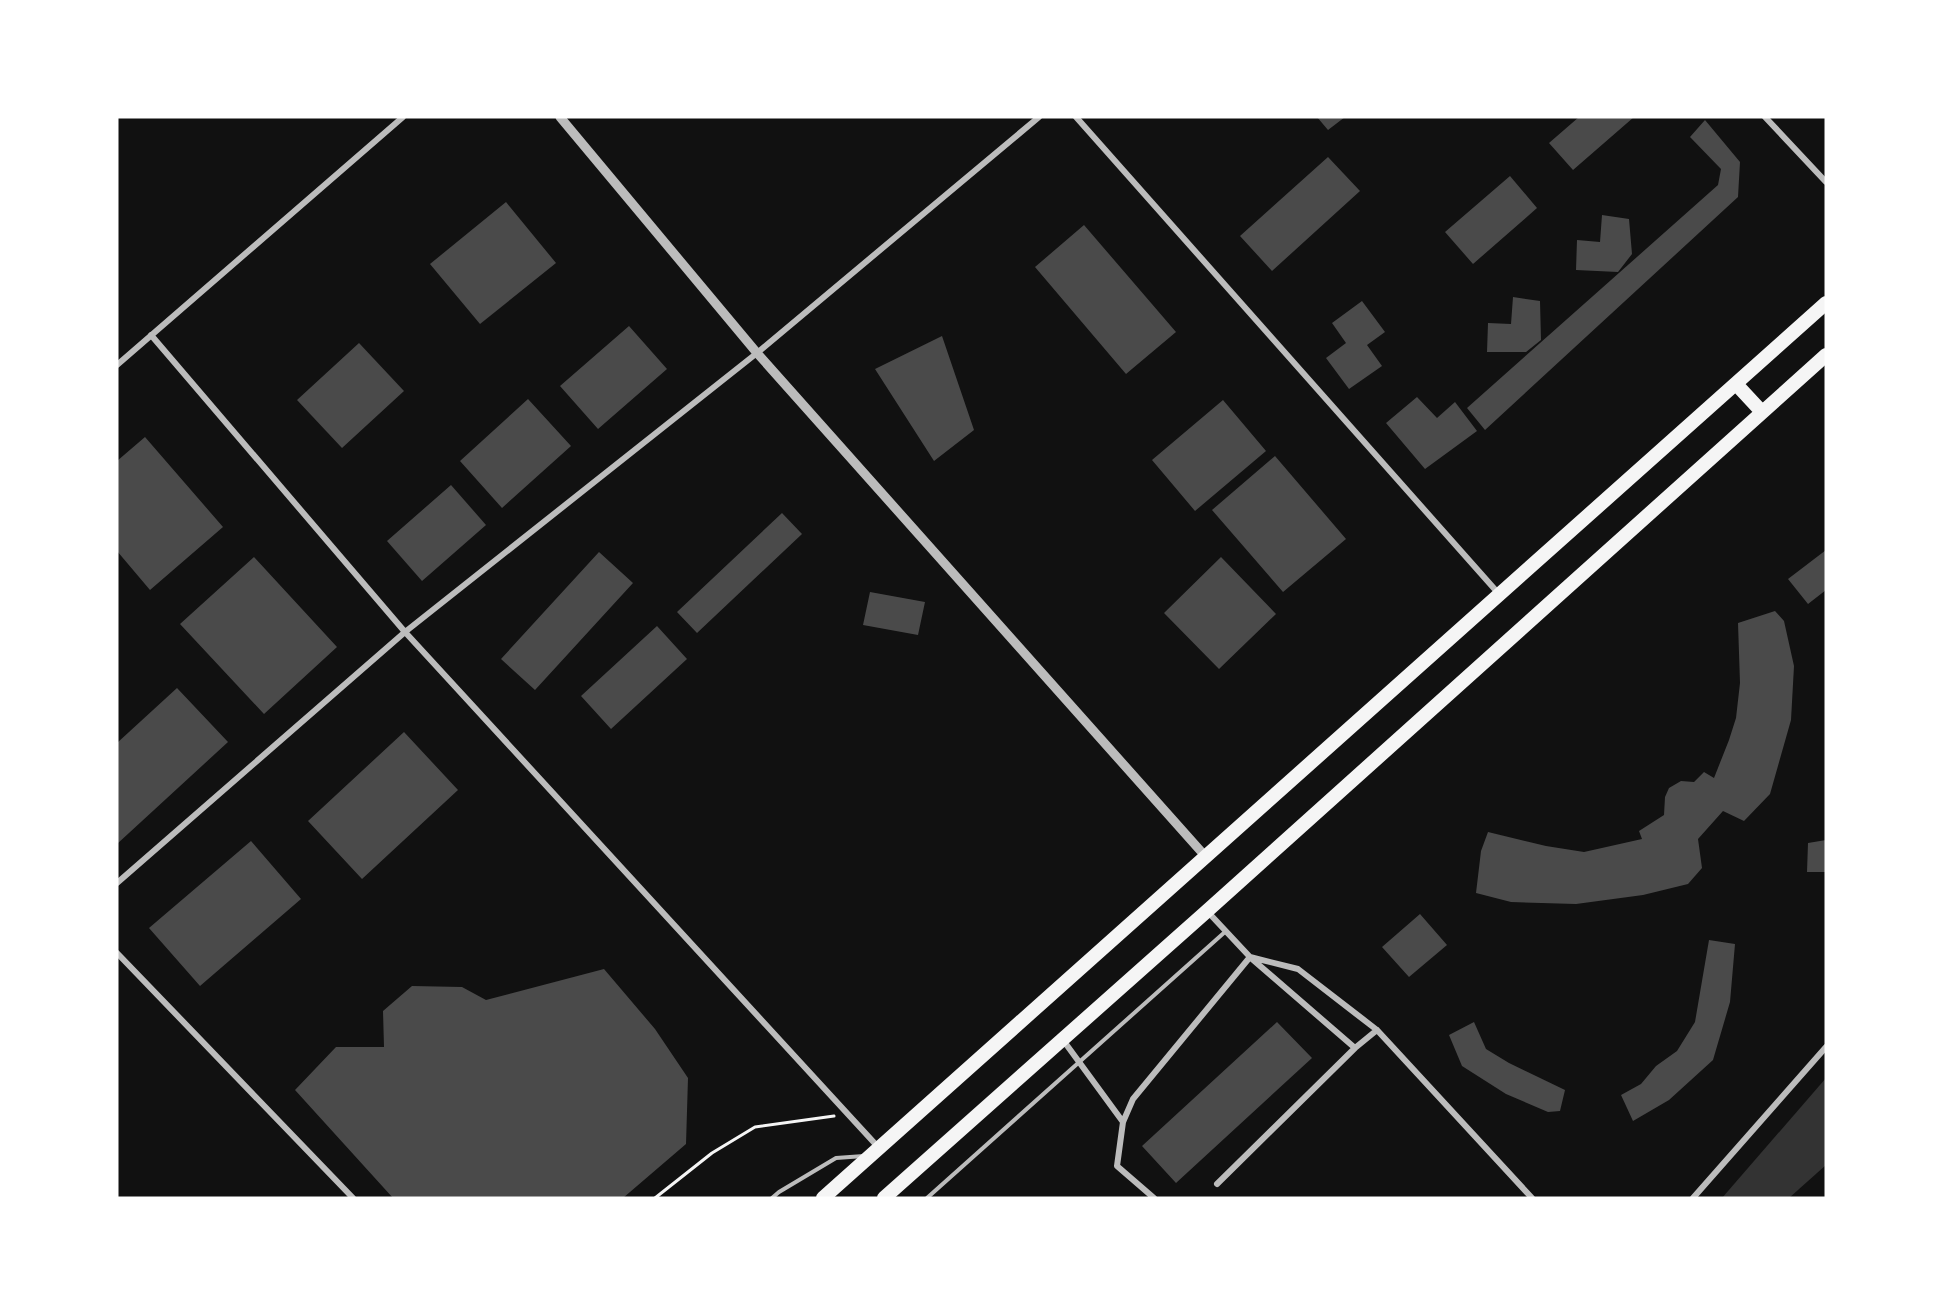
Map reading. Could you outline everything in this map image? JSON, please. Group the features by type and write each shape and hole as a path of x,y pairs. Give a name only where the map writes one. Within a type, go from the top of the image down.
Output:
{"highway":[{"path":"823,1198 1826,303"},
{"path":"884,1198 1826,355"},
{"path":"1736,384 1762,412"}],"street":[{"path":"117,365 403,117"},
{"path":"560,117 757,353 1206,857"},
{"path":"117,883 405,632 757,353 1039,117"},
{"path":"1076,117 1499,595"},
{"path":"1766,117 1826,182"},
{"path":"151,335 405,632 848,1114 875,1152"},
{"path":"1207,911 1250,957 1355,1048"},
{"path":"117,953 353,1198"},
{"path":"1250,957 1298,969 1377,1030 1532,1198"},
{"path":"1154,1198 1117,1166 1123,1122 1133,1099 1250,957"},
{"path":"1217,1184 1355,1048 1377,1030"},
{"path":"1062,1039 1123,1122"},
{"path":"1693,1198 1826,1047"}],"lane":[{"path":"927,1198 1226,931"},
{"path":"772,1198 836,1158 875,1152"}],"path":[{"path":"655,1198 712,1154 755,1127 848,1114"}],"shaded area":[{"path":"1826,1078 1826,1165 1789,1198 1722,1198"}],"building":[{"path":"1317,117 1345,117 1328,130"},
{"path":"1579,117 1634,117 1573,170 1549,143"},
{"path":"1705,120 1740,162 1738,197 1485,430 1467,408 1718,185 1721,169 1690,137"},
{"path":"1328,157 1360,191 1272,271 1240,236"},
{"path":"1510,176 1537,208 1473,264 1445,232"},
{"path":"506,202 556,263 480,324 430,264"},
{"path":"1602,215 1629,219 1632,254 1618,272 1576,270 1577,240 1600,242"},
{"path":"1084,225 1176,332 1126,374 1035,267"},
{"path":"1513,297 1540,301 1541,340 1526,352 1487,352 1488,323 1511,324"},
{"path":"1362,301 1385,332 1367,345 1382,366 1349,389 1326,358 1346,343 1332,323"},
{"path":"629,326 667,369 598,429 560,386"},
{"path":"942,336 974,430 934,461 875,369"},
{"path":"359,343 404,391 342,448 297,400"},
{"path":"1417,397 1437,418 1455,402 1477,431 1425,469 1386,423"},
{"path":"528,399 571,446 502,508 460,461"},
{"path":"1223,400 1266,451 1195,511 1152,460"},
{"path":"145,437 223,527 150,590 117,551 117,461"},
{"path":"1275,456 1346,539 1283,592 1212,510"},
{"path":"451,485 486,525 422,581 387,541"},
{"path":"782,513 802,534 697,633 677,612"},
{"path":"1826,550 1826,590 1808,604 1788,579"},
{"path":"599,552 633,583 535,690 501,659"},
{"path":"254,557 337,647 264,714 180,624"},
{"path":"1221,557 1276,614 1219,669 1164,613"},
{"path":"870,592 925,602 918,635 863,625"},
{"path":"1775,611 1784,621 1794,666 1791,720 1770,794 1744,821 1723,811 1698,839 1702,868 1688,884 1643,895 1576,904 1511,902 1476,893 1481,851 1488,832 1546,846 1584,852 1642,839 1639,831 1664,815 1665,797 1669,788 1681,781 1694,782 1704,772 1714,778 1736,718 1740,683 1738,623"},
{"path":"657,626 687,659 611,729 581,696"},
{"path":"177,688 228,742 117,844 117,743"},
{"path":"404,732 458,790 362,879 308,821"},
{"path":"1826,840 1826,872 1807,872 1808,843"},
{"path":"251,841 301,899 200,986 149,928"},
{"path":"1420,914 1447,945 1409,977 1382,947"},
{"path":"1709,940 1735,944 1730,1002 1713,1060 1669,1100 1633,1121 1621,1095 1641,1084 1656,1066 1677,1051 1695,1022"},
{"path":"604,969 655,1029 688,1078 686,1144 623,1198 393,1198 295,1090 336,1047 384,1047 383,1011 412,986 462,987 486,1000"},
{"path":"1277,1022 1312,1058 1176,1183 1142,1146"},
{"path":"1474,1022 1486,1049 1509,1063 1565,1090 1560,1111 1548,1112 1506,1094 1462,1066 1449,1035"}]}
